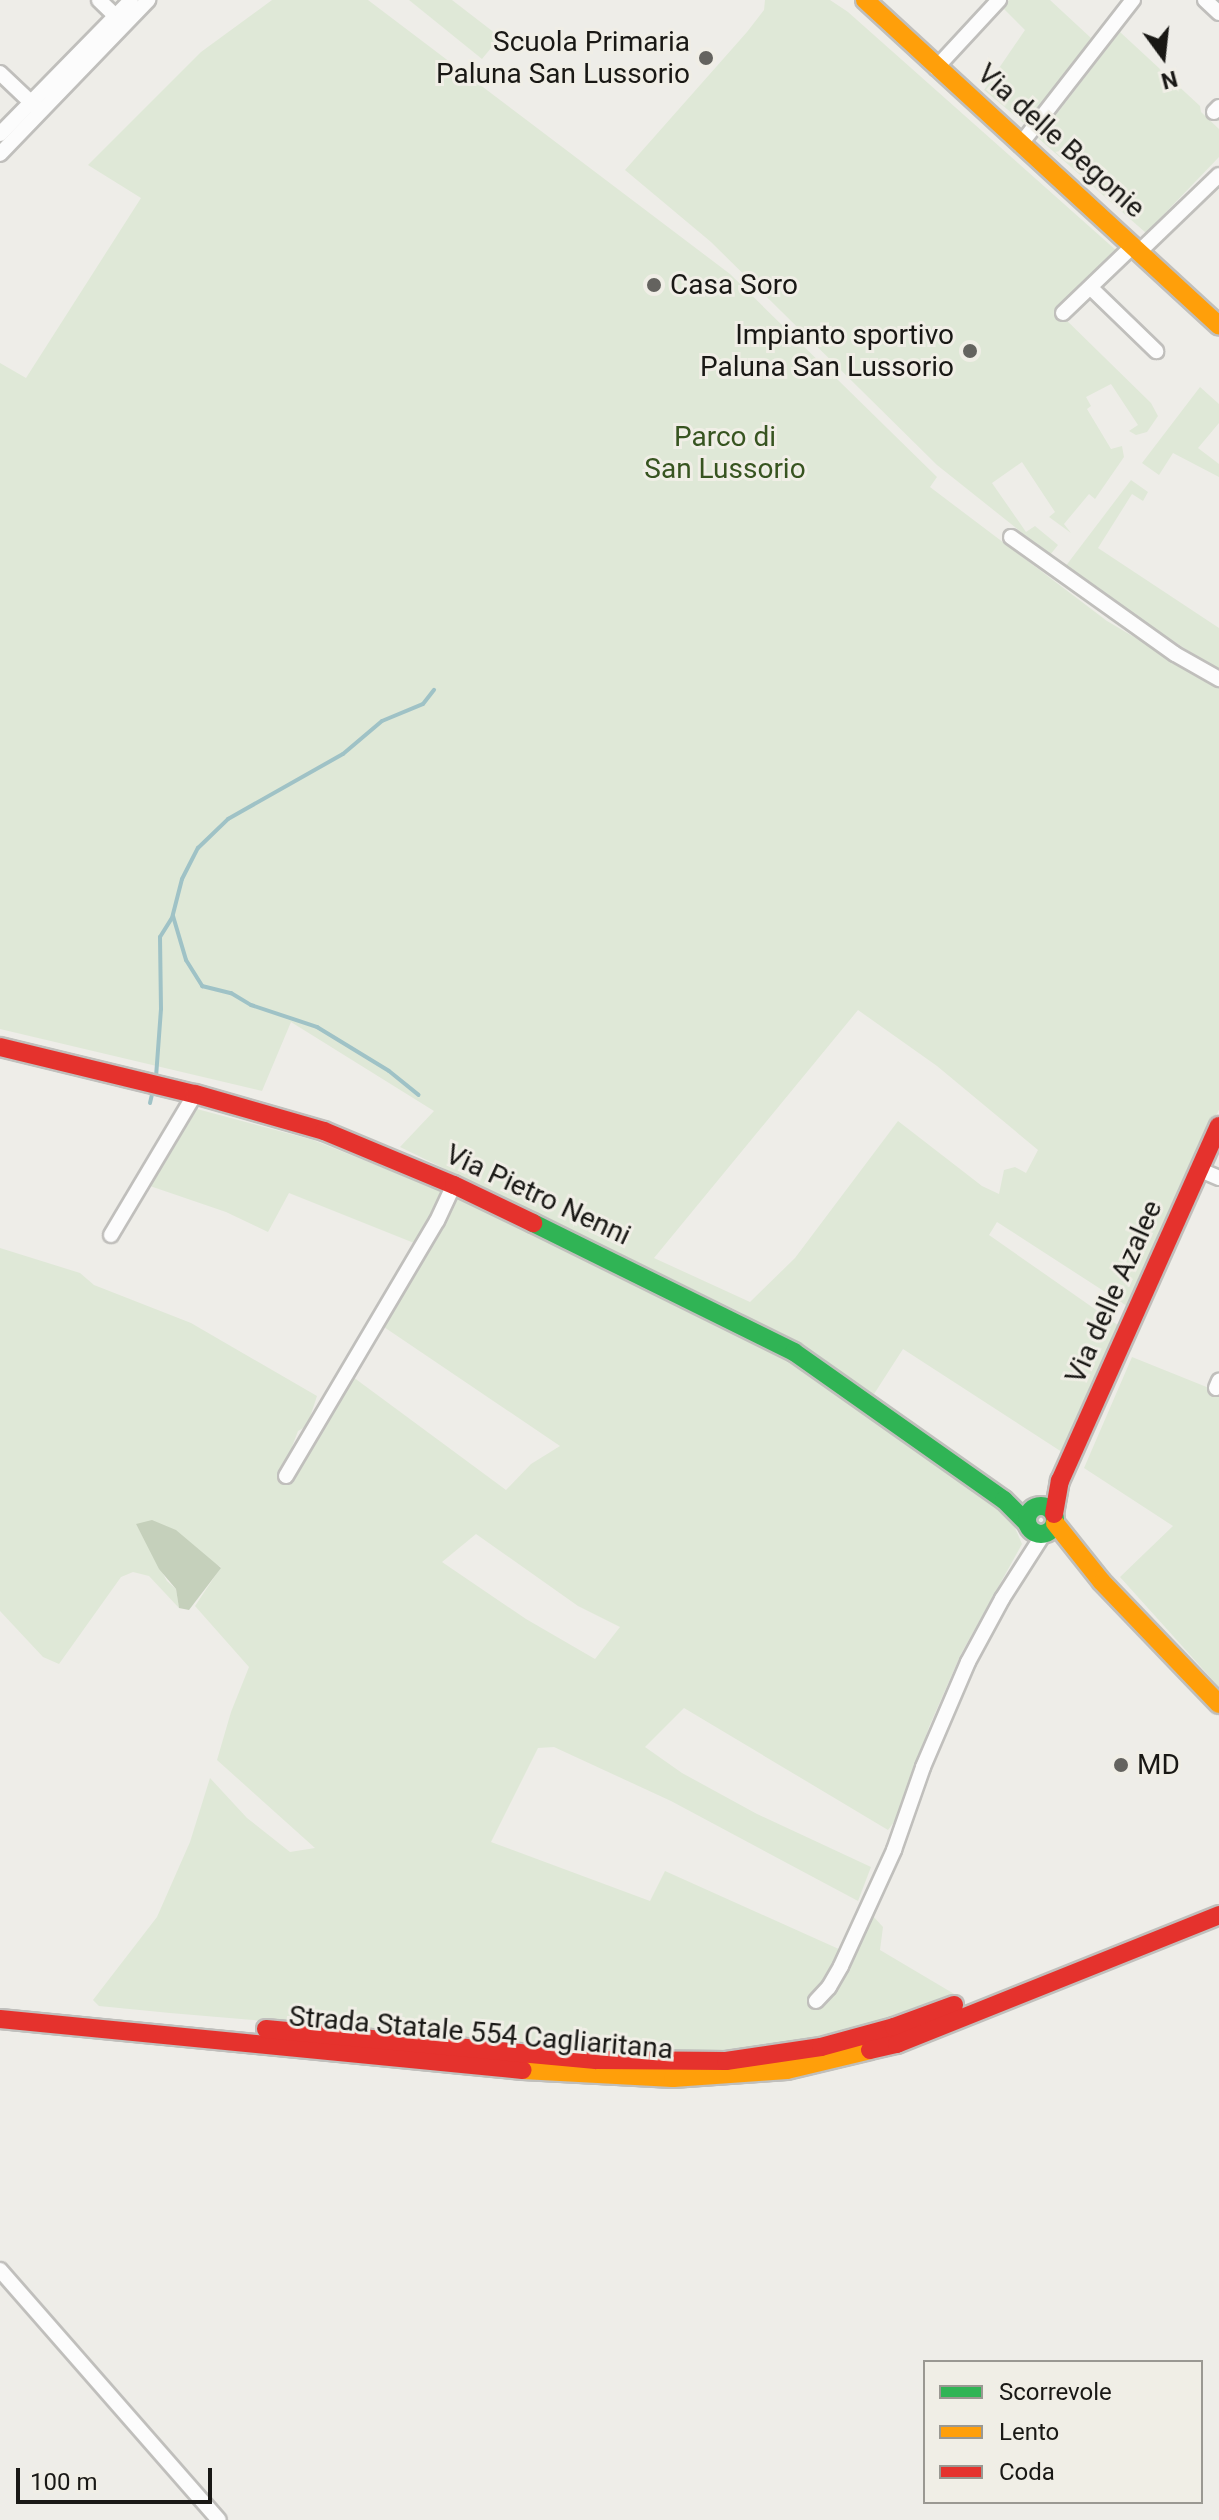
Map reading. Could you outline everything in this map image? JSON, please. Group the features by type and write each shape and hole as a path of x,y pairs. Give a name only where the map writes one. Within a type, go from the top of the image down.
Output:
{"main road":[{"name":"Via delle Begonie","path":"865,0 1219,325"},
{"name":"Via Pietro Nenni","path":"0,1047 195,1094 324,1131 454,1185 749,1327 794,1352 1004,1500 1041,1522"},
{"name":"Via delle Azalee","path":"1041,1522 1219,1126"},
{"path":"1041,1522 1078,1549 1102,1582 1219,1704"},
{"name":"Strada Statale 554 Cagliaritana","path":"0,2005 596,2060 726,2061 801,2052 894,2027 1219,1899"},
{"name":"Strada Statale 554 Cagliaritana","path":"0,2019 547,2072 673,2078 787,2070 897,2044 1219,1915"}],"street":[{"path":"99,0 120,20"},
{"path":"120,20 131,0"},
{"path":"0,154 36,107 120,20 148,0"},
{"path":"936,68 999,0"},
{"path":"1020,145 1133,0"},
{"path":"1205,0 1219,13"},
{"path":"0,73 36,107"},
{"path":"0,134 36,107"},
{"path":"1063,313 1219,175"},
{"path":"1091,288 1156,351"},
{"path":"1011,537 1175,654 1219,679"},
{"path":"111,1235 195,1094"},
{"path":"1198,1169 1219,1178"},
{"path":"286,1476 437,1221 454,1185"},
{"path":"816,2001 829,1987 841,1966 894,1850 923,1767 963,1674 1020,1571 1041,1522"},
{"path":"0,2270 219,2520"}],"green space":[{"name":"Parco di San Lussorio","path":"272,0 368,0 730,274 937,477 930,487 1107,621 1219,687 1219,1110 1185,1179 1130,1308 997,1222 989,1235 1122,1328 1065,1454 903,1349 874,1394 742,1313 400,1147 434,1111 291,1022 262,1091 0,1029 0,363 26,378 141,198 88,165 201,52","holes":["858,1010 937,1066 1038,1150 1026,1173 1015,1167 1004,1170 999,1194 982,1186 898,1121 795,1258 750,1302 654,1258"]},
{"path":"409,0 452,0 500,37 482,59"},
{"path":"765,0 830,0 848,12 1118,252 1089,284 1056,310 1151,403 1158,416 1147,432 1136,435 1129,431 1138,425 1111,384 1086,397 1091,406 1087,409 1111,449 1122,446 1124,457 1095,499 1089,494 1064,524 1071,533 1049,517 1055,512 1022,462 992,483 1026,532 1035,526 1058,545 1050,555 937,465 711,242 625,170 747,32 764,10"},
{"path":"1009,0 1050,0 1091,38 1038,114 1025,124 984,90 1025,30 1002,7"},
{"path":"1120,32 1200,106 1201,112 1219,129 1219,157 1146,233 1038,138"},
{"path":"1200,387 1219,404 1219,423 1198,448 1219,464 1219,477 1173,453 1159,475 1142,463"},
{"path":"1131,480 1148,492 1143,501 1132,494 1098,548 1219,628 1219,670 1119,607 1065,567"},
{"path":"197,1109 313,1140 444,1192 414,1243 289,1193 268,1232 226,1212 150,1186"},
{"path":"455,1197 774,1350 1010,1516 1022,1544 961,1654 929,1727 900,1814 888,1830 684,1708 645,1747 682,1773 757,1814 871,1867 858,1901 671,1801 554,1747 538,1748 491,1842 650,1901 665,1871 841,1950 830,1975 810,1999 811,2009 827,1999 872,1915 883,1927 880,1950 956,1995 943,2002 796,2044 662,2055 170,2013 99,2006 93,2000 157,1917 190,1842 210,1778 247,1818 290,1852 315,1848 217,1760 249,1667 195,1606 221,1567 136,1524 167,1581 176,1589 179,1608 149,1576 133,1572 121,1577 59,1664 43,1657 0,1611 0,1248 80,1273 94,1285 191,1323 317,1396 307,1426 298,1431 282,1473 326,1420 353,1377 506,1490 531,1464 560,1446 381,1325","holes":["476,1534 578,1606 620,1627 595,1659 526,1619 442,1562"]},
{"path":"1132,1357 1219,1392 1219,1687 1120,1577 1173,1526 1084,1468"},
{"path":"152,1520 176,1530 221,1568 189,1610 179,1608 176,1589 159,1569 136,1524"}],"waterway":[{"path":"156,1077 161,1009 160,937 172,918 182,879 198,848 228,819 343,754 382,721 423,704 434,690"},
{"path":"173,916 186,960 202,986 231,993 251,1005 317,1027 389,1071 419,1095"},
{"path":"150,1103 153,1090"}],"traffic: fast":[{"path":"533,1223 794,1352 1004,1500 1027,1523"},
{"path":"1041,1506 1051,1510 1055,1520 1051,1530 1041,1534 1031,1530 1027,1520 1031,1510 1041,1506"}],"traffic: slow":[{"path":"865,0 1219,325"},
{"path":"1055,1523 1102,1582 1219,1704"},
{"path":"523,2070 673,2078 787,2070 870,2050"}],"traffic: jam":[{"path":"0,1047 195,1094 324,1131 454,1185 533,1223"},
{"path":"1054,1514 1060,1481 1219,1126"},
{"path":"870,2050 897,2044 1219,1915"},
{"path":"266,2029 596,2060 726,2061 821,2047 894,2027 954,2005"},
{"path":"0,2019 523,2070"}],"place":[{"name":"Scuola Primaria Paluna San Lussorio","path":"706,58"},
{"name":"Casa Soro","path":"654,285"},
{"name":"Impianto sportivo Paluna San Lussorio","path":"970,351"},
{"name":"MD","path":"1121,1765"}]}
